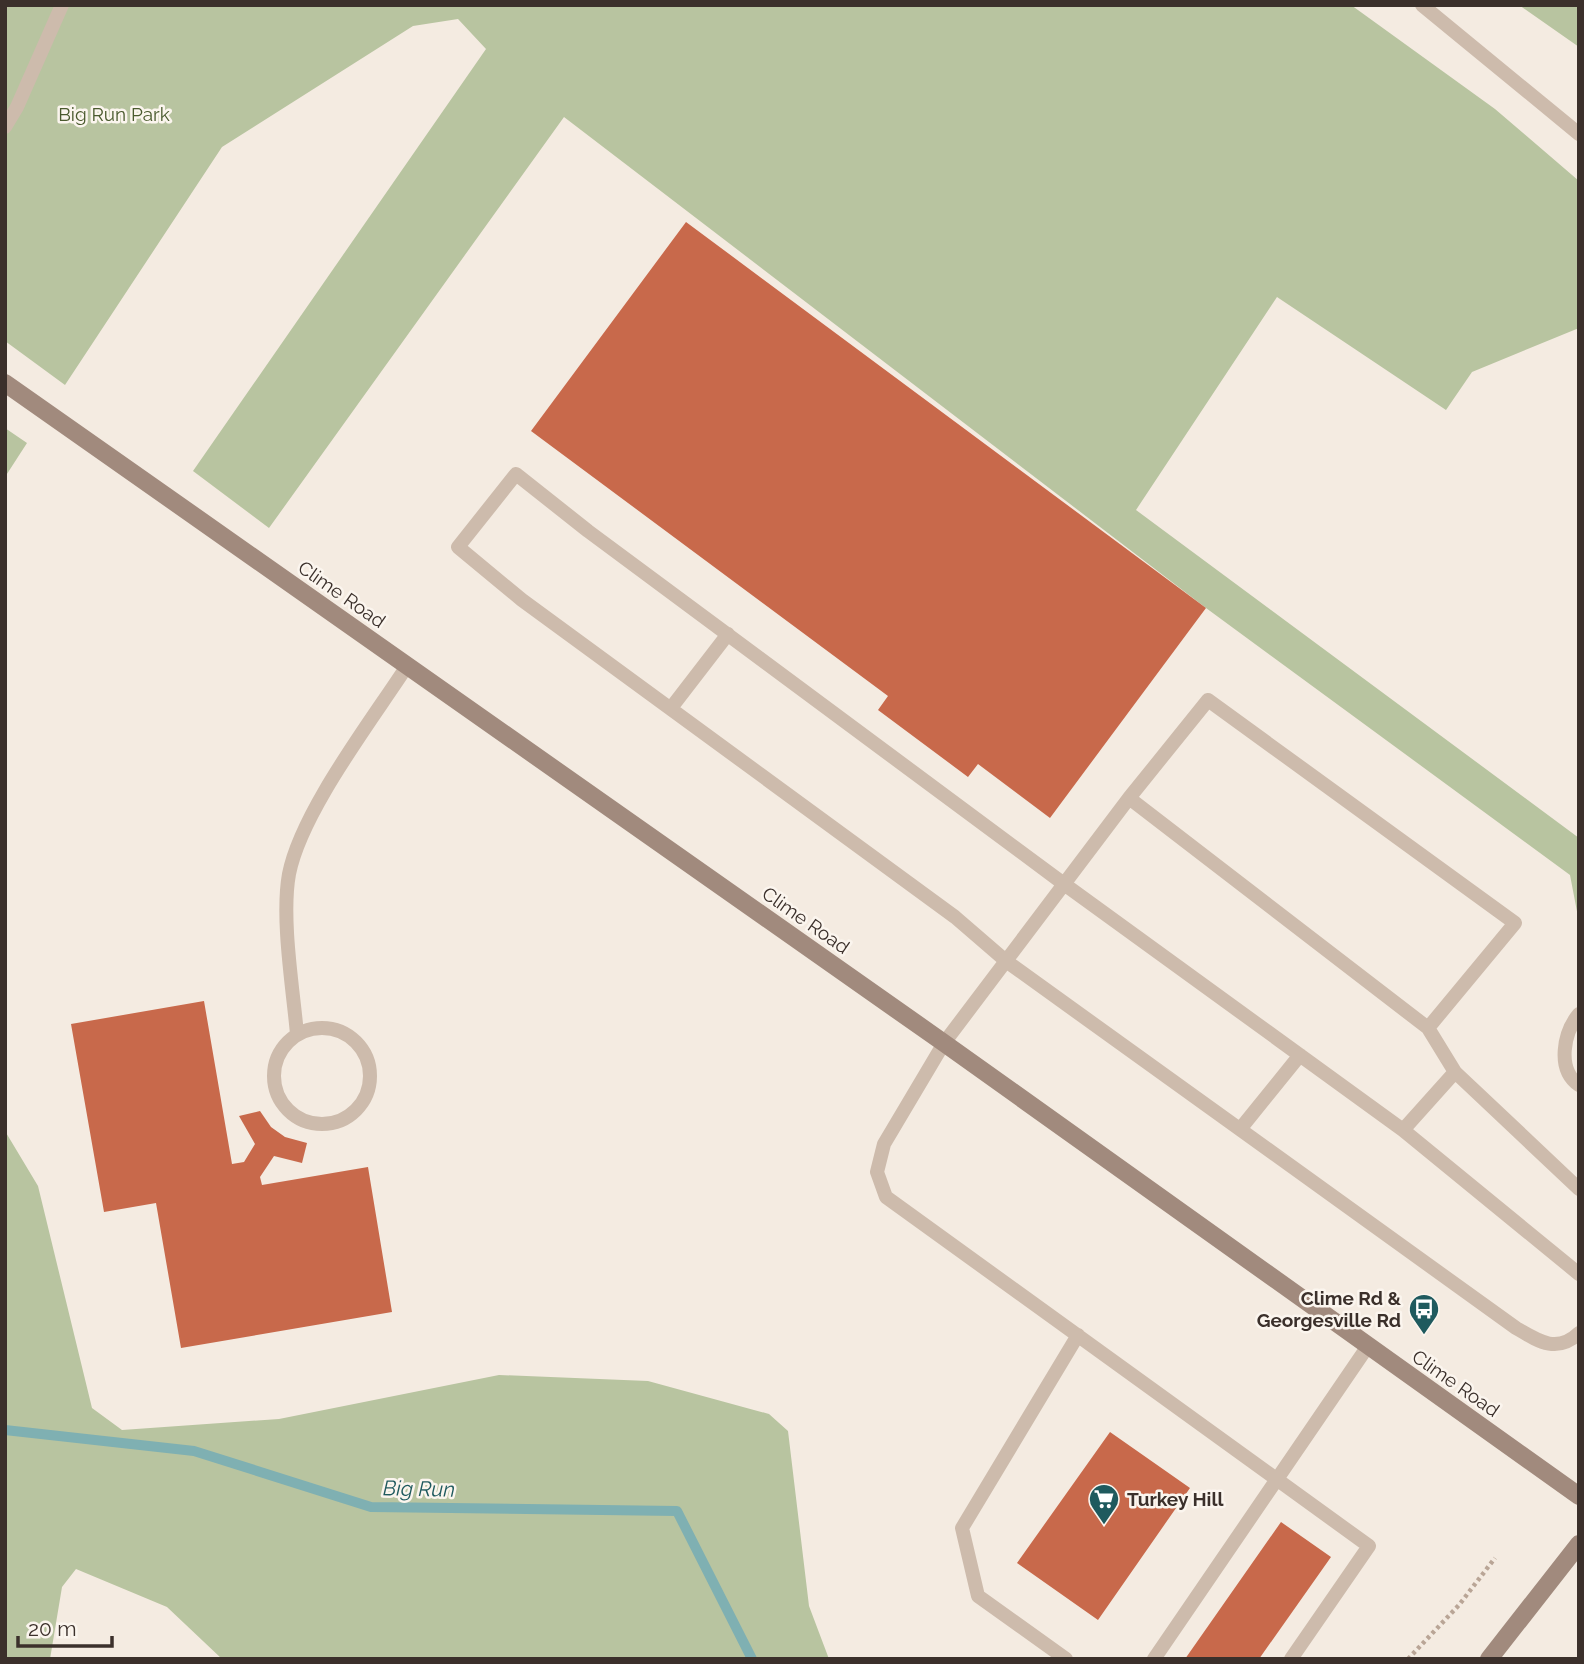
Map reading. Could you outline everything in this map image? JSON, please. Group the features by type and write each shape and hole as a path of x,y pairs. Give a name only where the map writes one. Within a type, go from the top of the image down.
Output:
{"main road":[{"name":"Clime Road","path":"5,383 944,1043 1579,1496"},
{"path":"1489,1659 1579,1544"}],"lane":[{"path":"5,127 17,107 62,5"},
{"path":"1422,5 1579,134"},
{"path":"1579,1273 1403,1130 1064,884 516,474 458,547 467,557 955,917 1006,961 1540,1342 1555,1345 1570,1341 1579,1333"},
{"path":"671,708 728,634"},
{"path":"298,1034 327,1028 342,1032 356,1041 366,1055 370,1071 369,1087 363,1102 352,1114 321,1124 304,1120 281,1101 274,1072 278,1057 298,1034 288,940 289,875 306,828 332,782 407,666"},
{"path":"1291,1659 1370,1546 886,1197 877,1171 884,1144 944,1043 1129,797 1208,700 1515,923 1428,1028"},
{"path":"1129,797 1428,1028 1455,1072 1579,1189"},
{"path":"1579,1014 1570,1025 1563,1053 1573,1081 1579,1085"},
{"path":"1241,1128 1300,1055"},
{"path":"1403,1130 1455,1072"},
{"path":"1066,1659 978,1595 962,1528 1078,1335"},
{"path":"1154,1659 1368,1346"}],"path":[{"path":"1408,1659 1459,1605 1495,1558"}],"green space":[{"name":"Big Run Park","path":"5,5 1351,5 1495,109 1579,181 1579,328 1472,372 1446,410 1277,297 1136,510 1579,838 1579,922 1570,875 1206,608 564,117 269,528 193,471 486,49 458,19 413,26 222,147 65,385 5,341"},
{"path":"1519,5 1579,5 1579,47"},
{"path":"5,428 27,443 5,477"},
{"path":"5,1131 38,1186 92,1408 122,1430 279,1419 499,1375 648,1381 769,1414 788,1431 809,1606 829,1659 222,1659 167,1607 76,1569 62,1587 50,1659 5,1659"}],"building":[{"path":"686,222 1206,608 1050,818 978,764 968,777 878,710 888,696 531,431"},
{"path":"204,1001 232,1164 244,1162 255,1144 239,1116 260,1111 271,1127 285,1137 307,1143 302,1163 274,1156 260,1177 262,1185 368,1167 392,1312 181,1348 156,1203 104,1212 71,1024"},
{"name":"Turkey Hill","path":"1110,1432 1190,1488 1098,1620 1017,1563"},
{"name":"Turkey Hill","path":"1281,1522 1331,1557 1259,1659 1185,1659"}],"waterway":[{"name":"Big Run","path":"5,1430 194,1451 371,1507 677,1511 752,1659"}],"place":[{"name":"Clime Rd & Georgesville Rd","path":"1424,1336"},
{"name":"Turkey Hill","path":"1104,1526"}]}
